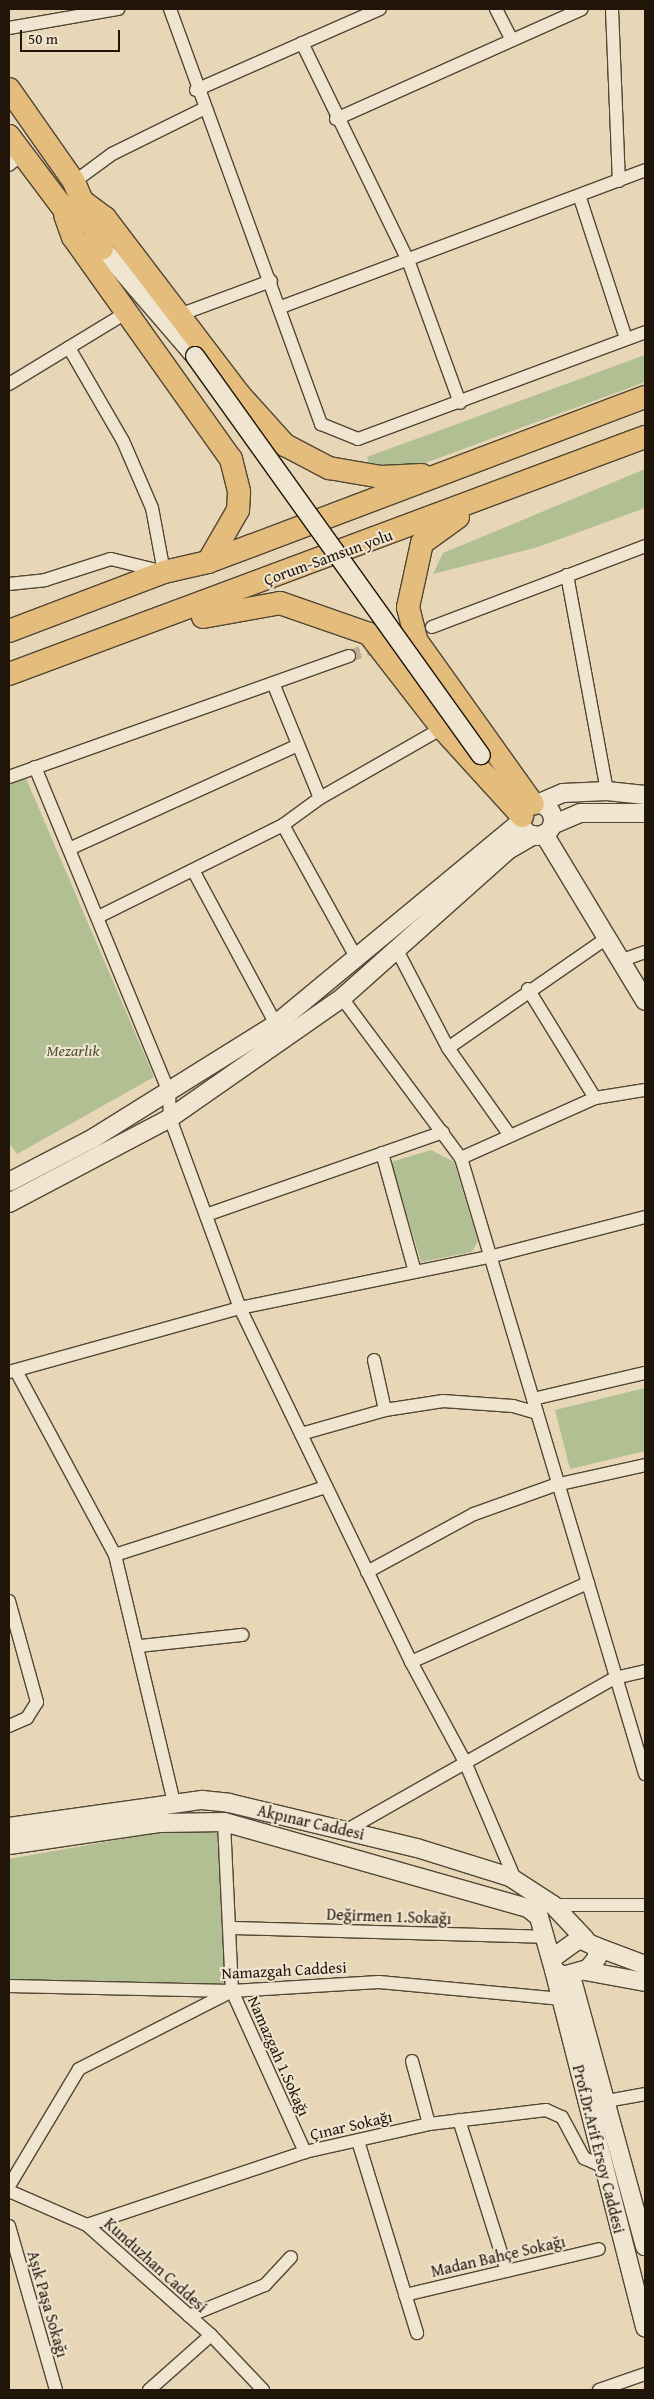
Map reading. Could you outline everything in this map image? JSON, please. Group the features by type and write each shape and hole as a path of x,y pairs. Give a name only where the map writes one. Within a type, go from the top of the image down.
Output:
{"highway":[{"path":"9,89 74,182 85,203 102,248"},
{"path":"9,136 15,160 65,215 102,248"},
{"path":"85,203 105,218 179,315 285,446 329,468 381,477 440,475"},
{"path":"65,215 73,237 126,313 212,428 237,476 238,510 208,562"},
{"path":"9,631 164,572 208,562 645,397"},
{"name":"Çorum-Samsun yolu","path":"9,674 498,494 645,437"},
{"path":"498,494 422,543 408,607 416,640 528,811"},
{"path":"74,651 242,607 280,603 369,634 442,728 528,811"}],"main road":[{"path":"102,248 195,356 481,754 543,831 645,1000"},
{"path":"9,1182 169,1092 276,1024 357,959 528,811 563,793 607,791 645,796"},
{"path":"528,811 552,812 543,831"},
{"path":"9,1203 170,1118 342,998 398,952 508,850 580,813 645,813"},
{"name":"Akpınar Caddesi","path":"9,1827 174,1803 229,1803 347,1830 515,1879 553,1905 591,1943 645,1965"},
{"name":"Akpınar Caddesi","path":"9,1845 160,1823 224,1822 510,1900 539,1917 554,1964"},
{"path":"578,1973 597,1958 591,1943 571,1942 554,1964 578,1973 645,1982"},
{"name":"Prof.Dr.Arif Ersoy Caddesi","path":"554,1964 561,1999 645,2328"},
{"name":"Prof.Dr.Arif Ersoy Caddesi","path":"578,1973 606,2101 645,2246"}],"street":[{"path":"9,28 79,11 118,9"},
{"path":"170,9 196,90 281,307 321,424 358,439 645,332"},
{"path":"196,90 380,9"},
{"path":"496,9 511,39"},
{"path":"336,119 511,39 582,9"},
{"path":"612,9 619,181"},
{"path":"302,43 336,119 408,260 460,402"},
{"path":"74,182 112,154 204,108"},
{"path":"281,307 580,198 645,170"},
{"path":"580,198 626,339"},
{"path":"179,315 271,281"},
{"path":"9,384 126,313"},
{"path":"9,584 45,580 111,559 164,572 152,508 123,441 69,348"},
{"path":"432,627 645,546"},
{"path":"567,575 607,791"},
{"path":"9,777 349,656"},
{"path":"273,683 296,746 320,798"},
{"path":"98,918 194,872 283,825 320,798 442,728"},
{"path":"69,849 296,746"},
{"path":"35,767 169,1092 170,1118 240,1308 411,1662 465,1762 515,1879"},
{"path":"283,825 357,959"},
{"path":"194,872 276,1024"},
{"path":"448,1048 528,990 607,938"},
{"path":"398,952 448,1048 509,1134"},
{"path":"620,961 645,952"},
{"path":"528,990 595,1098"},
{"path":"342,998 461,1158 493,1256 537,1412 555,1485 588,1582 645,1774"},
{"path":"461,1158 509,1134 595,1098 645,1090"},
{"path":"206,1215 443,1132"},
{"path":"382,1153 415,1272"},
{"path":"174,1803 140,1646 115,1555 12,1372 240,1308 493,1256 645,1217"},
{"path":"374,1360 386,1410"},
{"path":"533,1399 645,1374"},
{"path":"301,1434 386,1410 443,1401 513,1406 537,1412"},
{"path":"367,1572 474,1514 555,1485 645,1465"},
{"path":"115,1555 326,1487"},
{"path":"411,1662 588,1582"},
{"path":"9,1601 38,1702 28,1718 9,1726"},
{"path":"140,1646 242,1636"},
{"path":"347,1830 616,1678 645,1671"},
{"name":"Namazgah 1.Sokağı","path":"224,1822 231,1928 232,1991 305,2152"},
{"path":"553,1905 645,1905"},
{"name":"Değirmen 1.Sokağı","path":"231,1928 546,1937"},
{"name":"Namazgah Caddesi","path":"9,1986 232,1991 379,1982 561,1999"},
{"path":"9,2186 79,2068 232,1991"},
{"path":"412,2061 429,2124"},
{"path":"606,2101 645,2094"},
{"name":"Çınar Sokağı","path":"87,2225 305,2152 429,2124 459,2120 555,2112 584,2158 604,2167"},
{"path":"459,2120 507,2271"},
{"path":"358,2141 417,2333"},
{"name":"Kunduzhan Caddesi","path":"9,2191 87,2225 210,2335 263,2390"},
{"name":"Aşık Paşa Sokağı","path":"9,2226 56,2390"},
{"name":"Madan Bahçe Sokağı","path":"405,2295 599,2249"},
{"path":"189,2316 265,2285 276,2278 291,2257"},
{"path":"149,2390 210,2335"},
{"path":"600,2390 645,2374"}],"green space":[{"path":"645,355 645,382 425,463 371,468 367,457"},
{"path":"645,469 645,508 538,547 433,574 443,553"},
{"name":"Mezarlık","path":"25,776 154,1077 17,1154 9,1143 9,783"},
{"path":"431,1150 454,1162 478,1241 472,1252 421,1262 391,1162"},
{"path":"645,1388 645,1451 570,1469 555,1410"},
{"path":"218,1828 225,1983 9,1982 9,1859 173,1830"}],"tunnel":[{"path":"349,656 382,645"}]}
